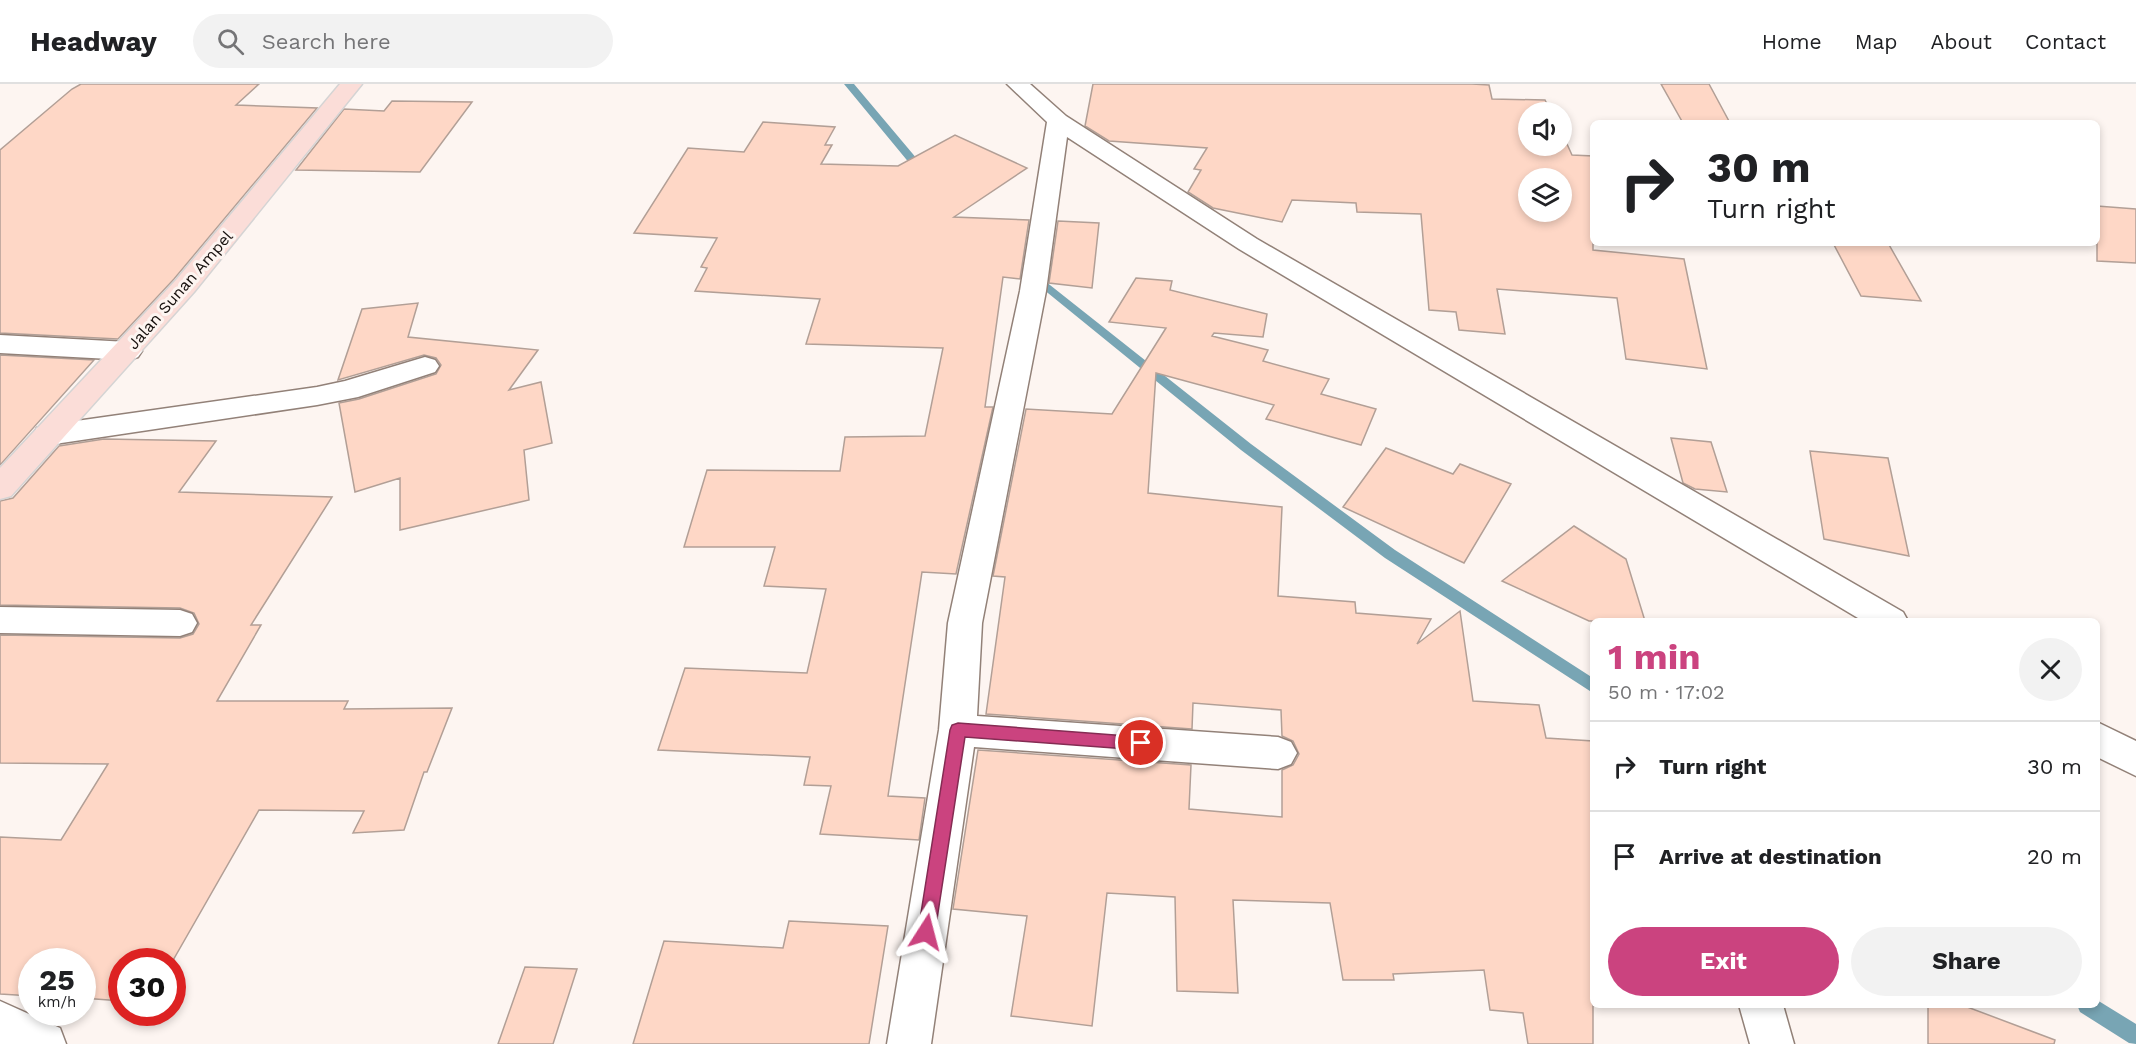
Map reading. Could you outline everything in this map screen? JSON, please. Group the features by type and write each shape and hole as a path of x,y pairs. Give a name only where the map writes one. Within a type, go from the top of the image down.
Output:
{"main road":[{"name":"Jalan Sunan Ampel","path":"0,488 128,351 351,84"}],"street":[{"path":"1018,84 1054,145 1248,244 1886,618"},
{"path":"909,1044 958,730 965,623 1036,277 1054,145"},
{"path":"0,344 128,351"},
{"path":"48,435 317,396 348,390 425,366"},
{"path":"0,620 180,622"},
{"path":"958,730 1278,753"},
{"path":"2100,740 2136,760"},
{"path":"1762,1008 1772,1044"},
{"path":"0,1023 44,1044"}],"building":[{"path":"81,84 259,84 236,105 317,108 174,279 118,339 0,333 0,150 72,89"},
{"path":"1093,84 1472,84 1489,85 1492,99 1545,100 1546,102 1518,102 1518,156 1590,156 1590,246 1593,246 1593,250 1684,259 1707,369 1626,359 1617,298 1497,289 1505,334 1459,330 1456,312 1429,310 1421,214 1357,212 1356,203 1292,200 1282,222 1213,208 1188,192 1201,170 1194,169 1207,148 1109,141 1085,126"},
{"path":"1661,84 1709,84 1728,120 1681,120"},
{"path":"392,101 472,102 420,172 296,170 344,109 384,111"},
{"path":"763,122 835,127 825,145 832,145 821,164 898,166 955,135 1027,168 954,217 1029,220 1020,279 1003,277 985,407 993,407 956,574 922,572 888,796 925,798 919,840 820,834 831,786 804,785 810,757 658,750 685,668 807,673 826,589 764,586 775,547 684,547 707,470 840,471 845,437 925,436 943,348 806,344 820,299 695,291 707,268 701,267 717,238 634,233 688,148 744,152"},
{"path":"2100,206 2136,209 2136,263 2097,261 2097,246 2100,246"},
{"path":"1058,221 1099,223 1092,288 1049,283"},
{"path":"1835,246 1890,246 1921,301 1861,296"},
{"path":"1136,278 1172,281 1170,290 1267,314 1263,337 1214,333 1212,336 1268,350 1263,361 1329,379 1321,394 1376,409 1361,445 1266,419 1274,405 1156,373 1148,493 1282,507 1278,596 1355,602 1356,613 1431,619 1417,644 1460,611 1473,701 1539,705 1546,738 1590,741 1590,1008 1593,1008 1593,1044 1528,1044 1523,1013 1490,1010 1484,970 1393,974 1394,980 1343,980 1330,903 1233,900 1238,993 1177,991 1175,897 1107,893 1092,1026 1011,1016 1027,916 953,909 978,750 1191,765 1189,809 1282,817 1282,770 1293,765 1299,754 1293,741 1282,736 1281,710 1193,703 1192,729 986,714 1005,577 993,576 1026,409 1112,414 1166,328 1109,322"},
{"path":"418,303 408,337 538,350 509,390 541,382 552,443 524,450 529,500 400,530 400,478 355,492 339,403 359,399 436,374 441,365 436,358 424,355 338,380 362,309"},
{"path":"0,355 94,360 0,465"},
{"path":"1671,438 1711,442 1727,492 1695,489 1683,483"},
{"path":"104,439 216,441 179,492 332,497 251,625 261,625 217,701 348,701 344,709 452,708 427,772 424,772 404,830 353,833 364,811 259,810 180,948 108,948 108,1000 96,999 96,948 18,948 18,995 0,994 0,837 61,840 108,764 0,763 0,635 180,638 193,634 199,624 194,613 180,608 0,605 0,501 13,498 59,446"},
{"path":"1386,448 1453,474 1460,464 1511,484 1464,563 1343,507"},
{"path":"1810,451 1888,458 1909,556 1824,539"},
{"path":"1574,526 1626,559 1644,618 1590,618 1589,621 1502,581"},
{"path":"789,921 888,926 869,1044 633,1044 664,941 783,948"},
{"path":"525,967 577,969 553,1044 498,1044"},
{"path":"1928,1008 1970,1008 2055,1040 2054,1044 1928,1044"}],"waterway":[{"path":"849,84 924,174"},
{"path":"1031,274 1246,447 1390,554 1590,684"},
{"path":"2092,1008 2136,1036"}],"route":[{"path":"926,932 958,730 1141,743"}]}
